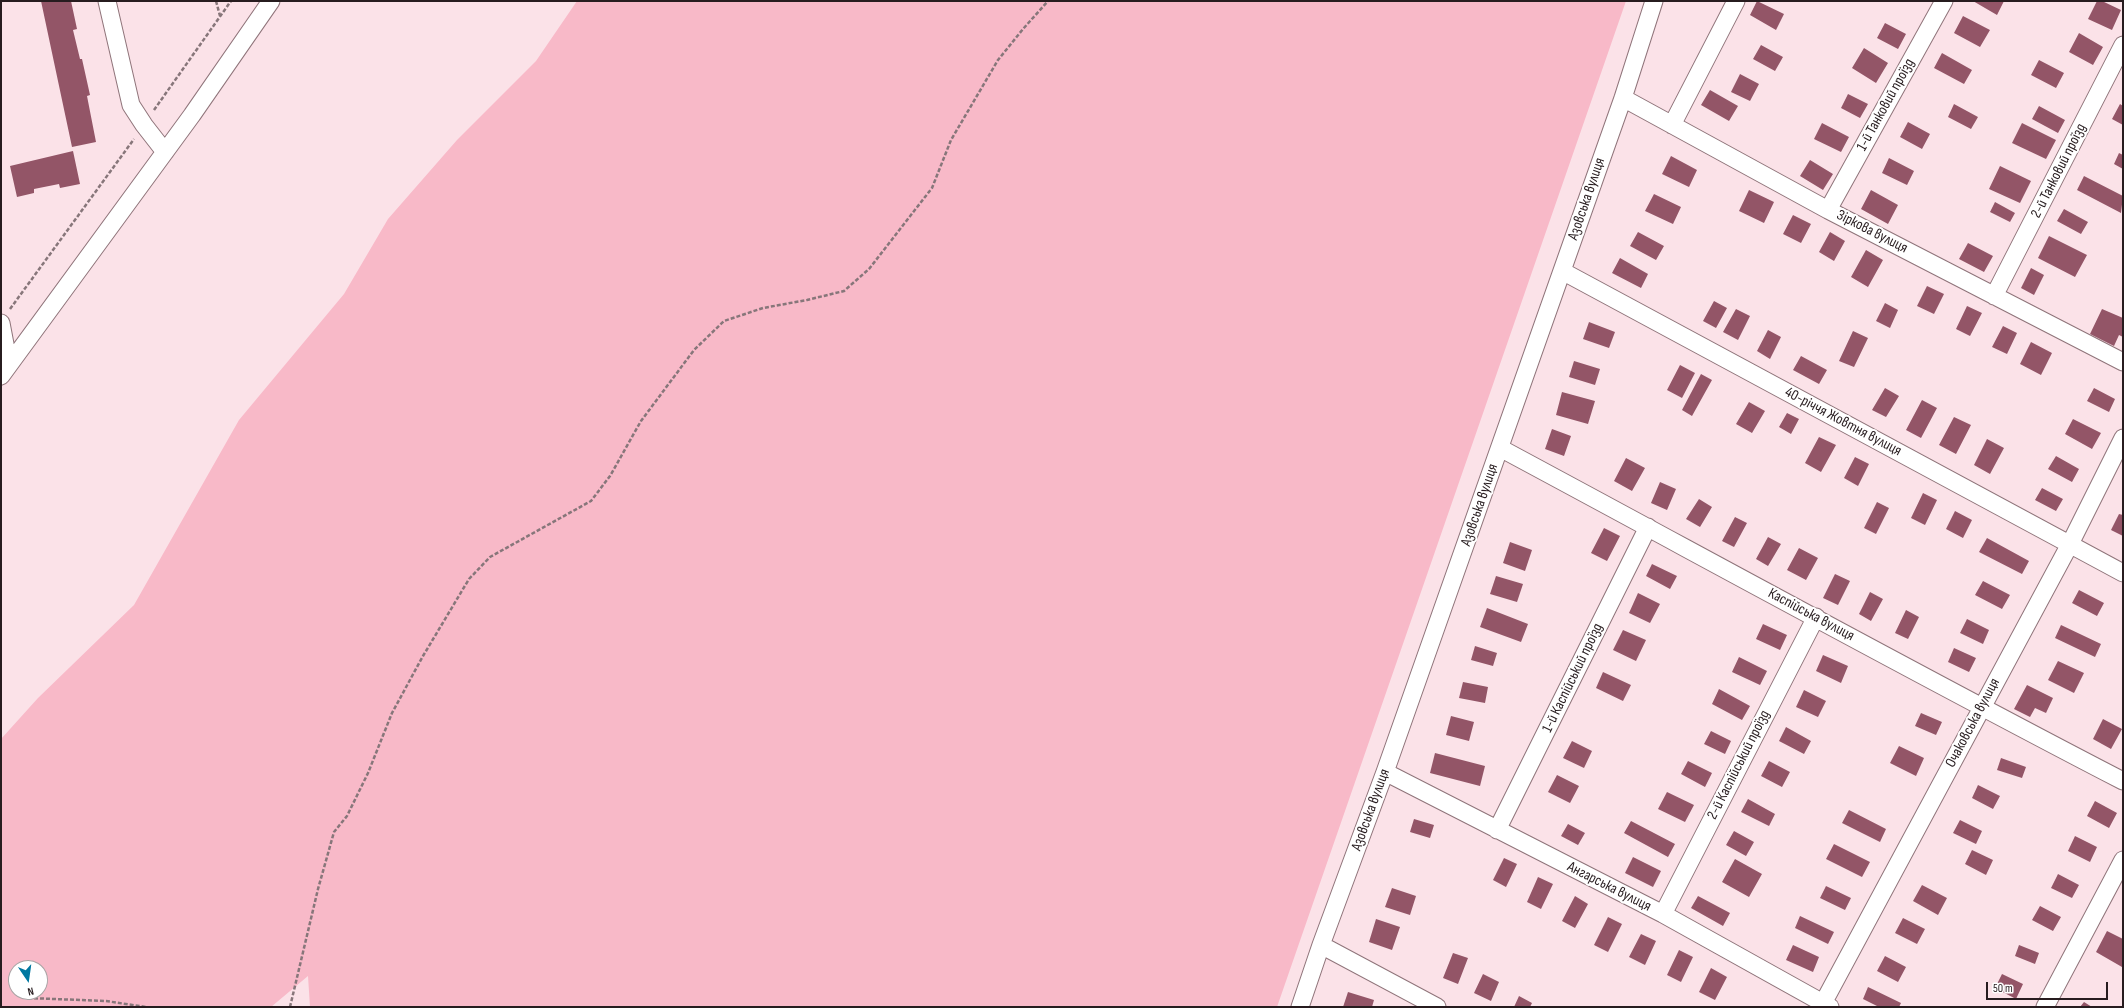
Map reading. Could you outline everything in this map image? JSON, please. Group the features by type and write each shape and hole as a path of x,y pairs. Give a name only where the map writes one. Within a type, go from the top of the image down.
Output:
{"street":[{"path":"107,1 131,105 165,152"},
{"path":"5,370 165,152 272,1"},
{"name":"Азовська вулиця","path":"1300,1007 1500,448 1623,98 1654,1"},
{"path":"1672,125 1736,1"},
{"name":"1-й Танковий проїзд","path":"1828,210 1944,1"},
{"name":"2-й Танковий проїзд","path":"1994,296 2123,45"},
{"name":"Зіркова вулиця","path":"1623,98 1828,210 2123,362"},
{"name":"40-річчя Жовтня вулиця","path":"1562,271 2123,573"},
{"path":"3,319 5,370"},
{"name":"Очаковська вулиця","path":"1825,1006 2070,544 2123,438"},
{"name":"Каспійська вулиця","path":"1500,448 1816,617 1982,708 2123,781"},
{"name":"1-й Каспійський проїзд","path":"1497,830 1648,527"},
{"name":"2-й Каспійський проїзд","path":"1663,914 1816,617"},
{"name":"Ангарська вулиця","path":"1385,772 1663,914 1825,1006"},
{"path":"2045,1007 2123,860"},
{"path":"1321,945 1437,1007"}],"path":[{"path":"216,1 220,17"},
{"path":"3,319 144,125 231,1"},
{"path":"290,1007 318,889 334,832 347,816 368,773 392,713 423,656 469,579 490,557 591,502 610,476 641,421 694,350 724,321 763,308 807,300 844,291 869,269 932,188 951,140 998,60 1048,1"},
{"path":"48,999 106,1001 146,1007"}],"shaded area":[{"path":"577,1 1626,1 1277,1007 310,1007 308,976 271,1007 1,1007 1,739 38,698 134,605 239,420 344,294 388,219 457,140 536,61"}],"building":[{"path":"41,1 71,1 77,29 73,30 80,59 82,59 90,95 87,96 96,142 72,147"},
{"path":"1757,1 1784,14 1776,30 1750,15"},
{"path":"1973,1 2004,1 1997,15"},
{"path":"2097,1 2102,1 2121,10 2112,30 2088,19"},
{"path":"1963,16 1990,30 1980,47 1954,33"},
{"path":"1885,23 1906,34 1898,49 1877,38"},
{"path":"2079,33 2103,47 2093,65 2069,52"},
{"path":"1761,45 1783,57 1775,71 1753,59"},
{"path":"1864,48 1888,63 1876,83 1852,68"},
{"path":"1942,53 1972,70 1964,84 1934,68"},
{"path":"2039,60 2064,73 2056,88 2031,75"},
{"path":"1740,74 1759,84 1750,101 1731,92"},
{"path":"1710,90 1738,106 1729,121 1701,105"},
{"path":"1848,94 1868,104 1860,118 1841,108"},
{"path":"1954,104 1978,117 1971,129 1948,117"},
{"path":"2120,104 2123,106 2123,125 2112,119"},
{"path":"2039,106 2065,120 2058,133 2032,119"},
{"path":"1908,122 1930,134 1922,149 1900,137"},
{"path":"1822,123 1849,137 1841,152 1814,139"},
{"path":"2022,123 2056,140 2046,159 2012,143"},
{"path":"73,151 80,184 60,188 59,184 34,189 34,193 17,197 10,166"},
{"path":"2119,153 2123,155 2123,169 2114,164"},
{"path":"1671,156 1697,170 1689,187 1662,174"},
{"path":"1889,158 1914,171 1907,185 1882,173"},
{"path":"1810,160 1833,174 1823,190 1800,176"},
{"path":"2000,166 2031,181 2020,203 1989,189"},
{"path":"2084,176 2123,196 2121,213 2077,190"},
{"path":"1749,190 1774,202 1764,223 1739,211"},
{"path":"1871,190 1898,205 1888,224 1861,209"},
{"path":"1654,194 1681,207 1673,224 1645,211"},
{"path":"1995,202 2015,213 2010,222 1990,212"},
{"path":"2064,209 2088,222 2081,234 2057,221"},
{"path":"1793,215 1811,224 1801,243 1783,234"},
{"path":"1638,232 1664,246 1656,260 1630,246"},
{"path":"1830,232 1845,241 1834,261 1819,252"},
{"path":"2049,236 2087,255 2075,277 2038,258"},
{"path":"1968,243 1993,256 1984,272 1959,259"},
{"path":"1866,250 1883,260 1868,287 1851,277"},
{"path":"1620,258 1648,274 1641,288 1612,273"},
{"path":"2031,268 2044,275 2034,295 2021,288"},
{"path":"1927,286 1944,294 1934,314 1917,306"},
{"path":"1714,301 1727,308 1716,328 1703,321"},
{"path":"1885,303 1898,310 1890,328 1876,321"},
{"path":"1967,306 1982,313 1970,336 1956,329"},
{"path":"1736,309 1750,316 1738,340 1723,332"},
{"path":"2102,309 2123,318 2123,337 2119,335 2114,346 2090,334"},
{"path":"1589,322 1615,332 1609,348 1583,339"},
{"path":"2003,326 2017,333 2007,354 1992,347"},
{"path":"1768,330 1781,337 1770,359 1757,351"},
{"path":"1853,331 1868,338 1854,367 1839,361"},
{"path":"2031,342 2052,353 2041,375 2020,364"},
{"path":"1801,356 1827,370 1819,384 1793,370"},
{"path":"1574,361 1600,369 1595,385 1569,377"},
{"path":"1680,365 1695,373 1682,398 1667,390"},
{"path":"1701,374 1712,380 1692,416 1682,410"},
{"path":"1885,388 1899,396 1886,417 1872,410"},
{"path":"2094,388 2115,399 2109,412 2087,401"},
{"path":"1562,392 1595,401 1588,424 1556,415"},
{"path":"1922,400 1937,408 1921,438 1906,430"},
{"path":"1749,402 1765,411 1752,433 1736,424"},
{"path":"1787,413 1799,419 1791,434 1779,427"},
{"path":"1954,417 1971,425 1956,454 1939,445"},
{"path":"2073,419 2101,433 2092,449 2065,434"},
{"path":"1552,429 1571,436 1564,456 1545,449"},
{"path":"1819,437 1836,445 1821,472 1805,463"},
{"path":"1987,439 2004,448 1990,474 1974,465"},
{"path":"2056,456 2079,469 2072,482 2048,469"},
{"path":"1855,457 1869,464 1858,486 1844,478"},
{"path":"1626,458 1645,468 1632,491 1614,481"},
{"path":"1660,482 1676,489 1667,510 1651,503"},
{"path":"2042,488 2063,499 2056,511 2035,500"},
{"path":"1923,493 1937,500 1925,525 1911,518"},
{"path":"1699,499 1712,507 1700,527 1686,519"},
{"path":"1877,502 1889,508 1876,534 1864,528"},
{"path":"1955,511 1972,520 1963,538 1946,529"},
{"path":"2119,514 2123,515 2123,536 2111,530"},
{"path":"1735,517 1747,523 1734,547 1722,541"},
{"path":"1604,528 1620,536 1607,561 1591,553"},
{"path":"1768,537 1781,544 1768,566 1756,559"},
{"path":"1987,538 2029,561 2022,574 1979,552"},
{"path":"1510,542 1532,550 1525,571 1503,563"},
{"path":"1799,548 1818,558 1806,580 1787,570"},
{"path":"1652,564 1677,576 1670,589 1646,576"},
{"path":"1835,574 1850,581 1838,605 1823,598"},
{"path":"1496,576 1523,584 1517,602 1490,594"},
{"path":"1983,581 2010,595 2002,609 1975,595"},
{"path":"2079,590 2104,603 2097,616 2072,603"},
{"path":"1870,592 1883,599 1871,621 1859,614"},
{"path":"1638,593 1660,604 1650,623 1629,613"},
{"path":"1487,608 1528,624 1521,642 1480,627"},
{"path":"1906,610 1919,617 1908,639 1895,633"},
{"path":"1967,619 1989,630 1983,644 1960,633"},
{"path":"1763,624 1787,635 1780,650 1756,639"},
{"path":"2061,625 2101,644 2095,657 2055,638"},
{"path":"1623,630 1646,640 1636,661 1613,650"},
{"path":"1475,646 1497,653 1493,666 1471,660"},
{"path":"1954,648 1976,658 1969,672 1948,662"},
{"path":"1823,655 1848,666 1841,683 1816,671"},
{"path":"1739,657 1767,671 1760,685 1732,672"},
{"path":"2058,661 2084,673 2074,693 2048,680"},
{"path":"1603,672 1631,685 1623,701 1596,688"},
{"path":"1463,682 1488,687 1485,703 1459,698"},
{"path":"2027,685 2053,698 2046,713 2035,708 2030,717 2014,709"},
{"path":"1719,689 1750,706 1742,720 1712,704"},
{"path":"1804,690 1826,701 1818,717 1796,707"},
{"path":"1921,713 1942,722 1936,735 1915,726"},
{"path":"1451,716 1474,722 1469,741 1446,735"},
{"path":"2103,719 2122,729 2111,749 2093,739"},
{"path":"1786,727 1811,741 1804,754 1779,741"},
{"path":"1711,731 1731,741 1725,754 1704,744"},
{"path":"1572,741 1592,751 1584,768 1563,758"},
{"path":"1899,746 1924,758 1916,776 1890,763"},
{"path":"1435,753 1485,766 1480,786 1430,773"},
{"path":"2001,758 2026,767 2022,778 1997,770"},
{"path":"1688,761 1712,773 1705,787 1681,774"},
{"path":"1769,761 1790,772 1782,787 1761,776"},
{"path":"1557,775 1579,786 1570,803 1548,792"},
{"path":"1978,785 2000,796 1993,809 1972,798"},
{"path":"1667,792 1694,805 1685,822 1658,809"},
{"path":"1748,799 1775,814 1769,826 1741,812"},
{"path":"2095,801 2117,813 2109,828 2087,816"},
{"path":"1849,810 1886,829 1880,842 1842,823"},
{"path":"1414,819 1434,825 1430,838 1410,832"},
{"path":"1960,820 1982,831 1976,844 1953,833"},
{"path":"1631,821 1675,844 1668,857 1624,833"},
{"path":"1568,824 1585,833 1578,845 1561,836"},
{"path":"1734,831 1754,842 1746,856 1726,845"},
{"path":"2075,836 2097,847 2090,862 2068,851"},
{"path":"1834,844 1870,862 1862,877 1826,859"},
{"path":"1972,850 1993,860 1986,875 1965,864"},
{"path":"1633,857 1661,871 1653,887 1625,873"},
{"path":"1504,858 1517,864 1506,887 1493,880"},
{"path":"1735,859 1762,874 1749,897 1722,882"},
{"path":"2058,874 2079,885 2072,898 2051,888"},
{"path":"1538,877 1553,884 1541,909 1527,902"},
{"path":"1922,885 1947,898 1938,915 1913,901"},
{"path":"1826,886 1851,898 1845,910 1820,898"},
{"path":"1392,888 1416,896 1410,915 1385,907"},
{"path":"1575,896 1588,904 1575,928 1562,921"},
{"path":"1698,896 1730,913 1723,926 1691,908"},
{"path":"2040,906 2061,917 2053,931 2032,920"},
{"path":"1800,916 1834,932 1828,944 1795,928"},
{"path":"1608,917 1622,924 1608,952 1594,945"},
{"path":"1903,918 1925,929 1917,944 1895,933"},
{"path":"1376,919 1400,927 1392,950 1369,942"},
{"path":"2107,931 2123,939 2122,967 2096,952"},
{"path":"1641,934 1656,941 1645,965 1629,957"},
{"path":"1793,945 1819,957 1813,972 1786,960"},
{"path":"2019,945 2039,953 2035,964 2015,956"},
{"path":"1679,950 1693,957 1681,982 1667,975"},
{"path":"1453,953 1468,958 1458,984 1443,978"},
{"path":"1885,956 1906,967 1898,982 1877,971"},
{"path":"1711,968 1727,977 1715,1000 1699,992"},
{"path":"1483,974 1499,982 1491,1001 1474,993"},
{"path":"2002,974 2023,984 2016,999 1995,988"},
{"path":"1868,987 1901,1003 1899,1007 1879,1007 1863,999"},
{"path":"1348,992 1374,1000 1372,1007 1343,1007"},
{"path":"1519,996 1532,1003 1530,1007 1514,1007"},
{"path":"2084,1002 2092,1007 2080,1007"}]}
